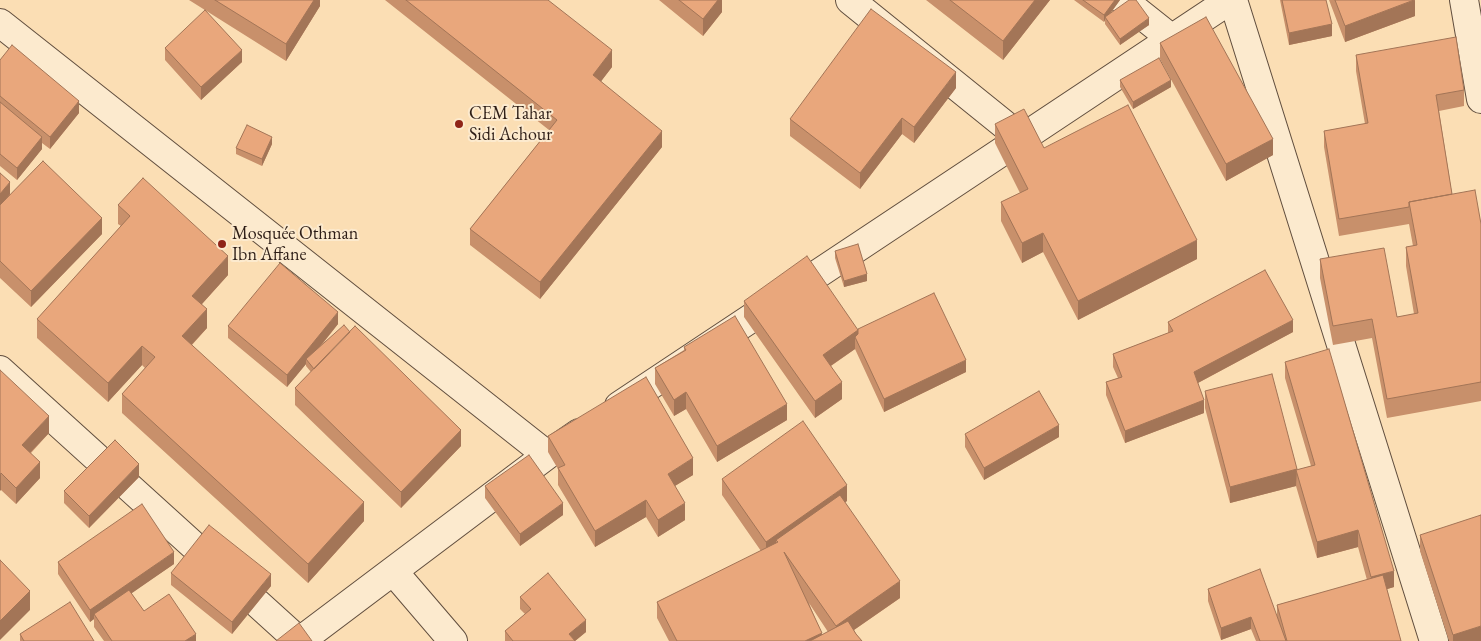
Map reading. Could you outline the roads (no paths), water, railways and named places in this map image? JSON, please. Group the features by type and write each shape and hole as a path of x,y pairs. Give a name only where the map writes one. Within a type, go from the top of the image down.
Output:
{"street":[{"path":"850,0 1021,138"},
{"path":"1124,0 1172,39"},
{"path":"0,370 299,641 547,455 1231,0 1434,641"},
{"path":"1464,0 1481,99"},
{"path":"0,23 547,455"},
{"path":"394,571 453,641"}],"place":[{"name":"CEM Tahar Sidi Achour","path":"459,124"},
{"name":"Mosquée Othman Ibn Affane","path":"222,244"}]}
